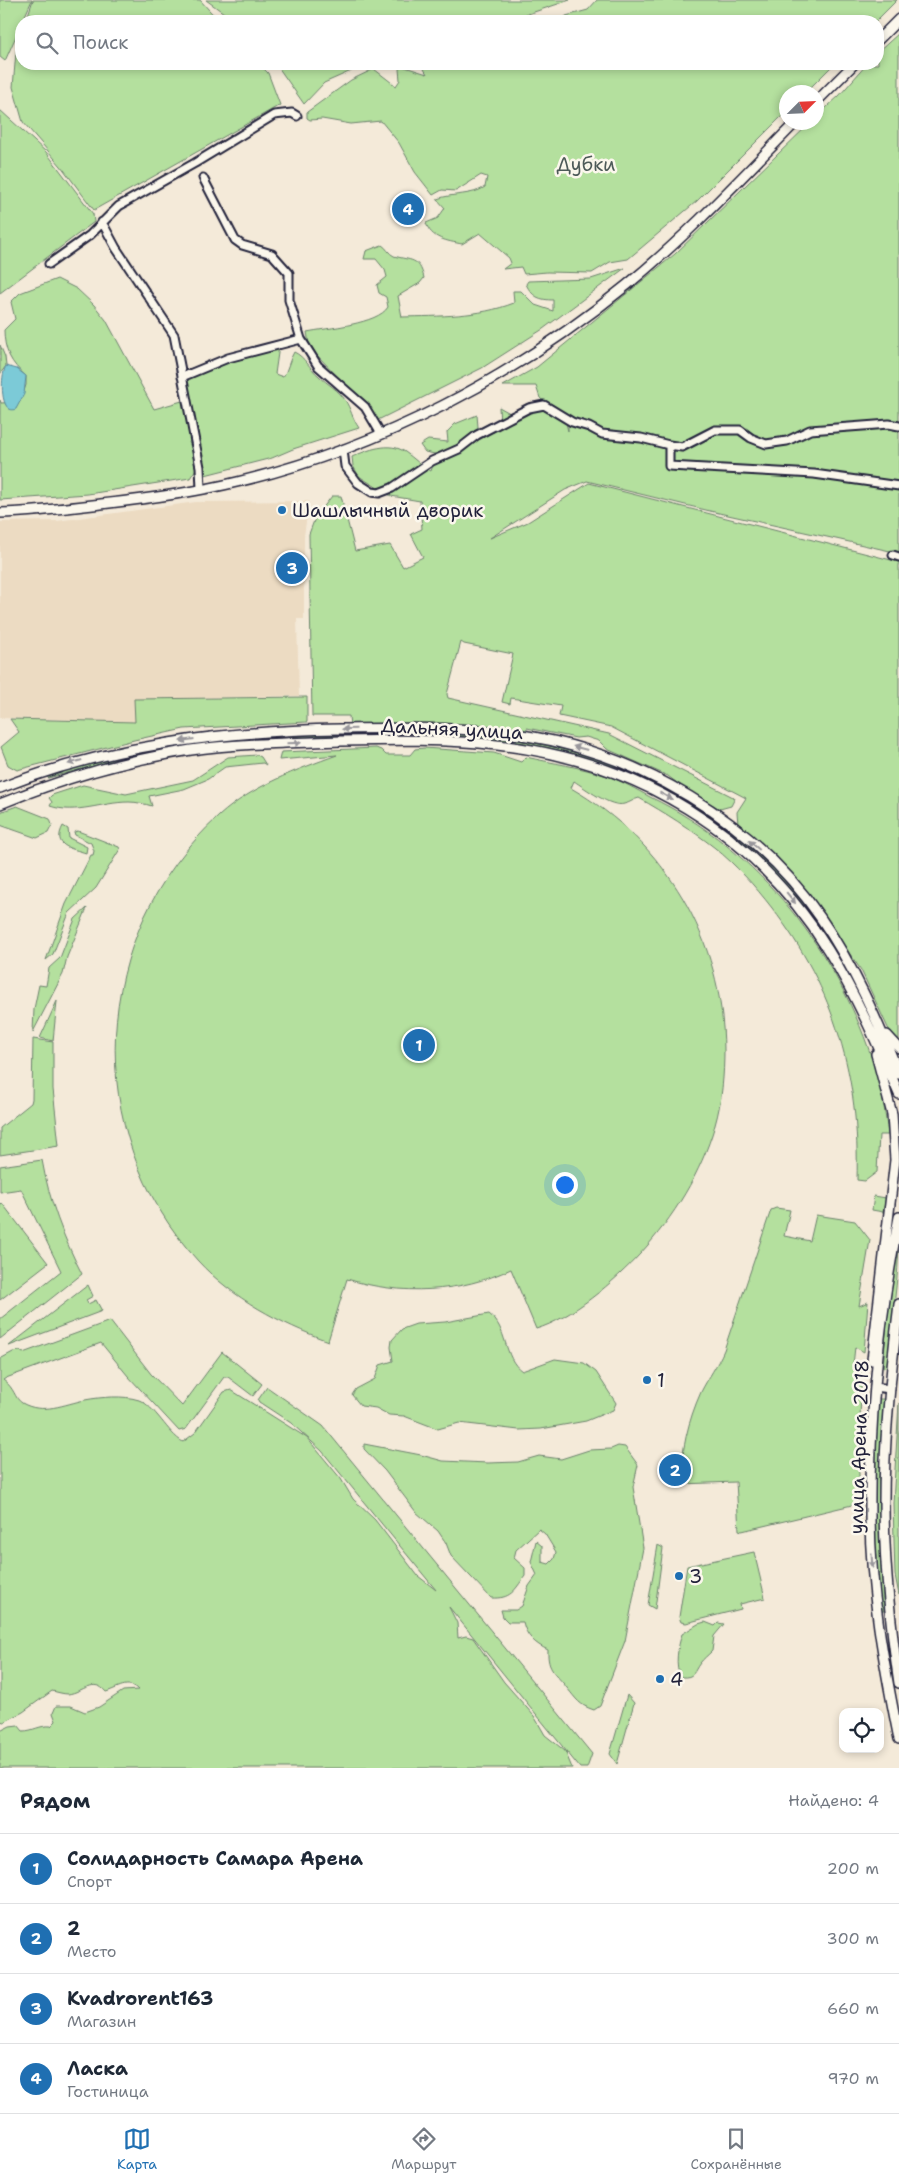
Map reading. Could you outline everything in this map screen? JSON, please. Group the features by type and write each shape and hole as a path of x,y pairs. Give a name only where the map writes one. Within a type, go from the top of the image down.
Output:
{"main road":[{"path":"884,34 899,19"},
{"path":"824,94 848,70"},
{"path":"0,513 29,513 154,498 237,482 343,450 476,389 539,350 625,287 684,235 788,130"},
{"path":"399,728 399,741"},
{"name":"Дальняя улица","path":"0,788 23,778 82,760 123,751 227,734 269,731 448,728 522,735 587,750 652,776 698,802 732,827 771,860 795,884 818,914 850,964 878,1022 899,1074"},
{"path":"269,731 269,744"},
{"name":"Дальняя улица","path":"0,804 29,792 125,763 191,750 269,744 399,741 498,745 574,760 622,775 642,783 694,812 746,852 792,899 826,948 858,1005 899,1094"},
{"path":"123,751 125,763"},
{"path":"622,775 625,765"},
{"path":"23,778 29,792"},
{"path":"850,964 864,984 889,1040 899,1048"},
{"path":"858,1005 883,1076 895,1136 894,1185 874,1336 870,1388 870,1470"},
{"name":"улица Арена 2018","path":"899,1216 884,1302 875,1387 870,1470 870,1514 873,1576 882,1648 899,1739"},
{"name":"улица Арена 2018","path":"899,1304 885,1453 884,1537 888,1599 899,1683"}],"street":[{"path":"49,264 90,235 119,206 195,164 274,115 292,113 296,116"},
{"path":"203,178 235,240 242,245 272,254 289,273 289,300 301,338 318,366 365,408 381,434"},
{"path":"102,222 116,248 174,334 200,467 201,489"},
{"path":"182,377 228,358 301,338"},
{"path":"343,450 345,466 358,483 372,492 380,493 392,488 432,461 459,449 477,435 529,408 544,405 572,422 589,427 602,434 641,438 669,445 682,446 714,430 740,430 751,438 766,444 787,441 810,430 889,424 899,426"},
{"path":"669,445 669,466 814,474 899,486"},
{"path":"875,1387 890,1389"}],"shaded area":[{"path":"309,501 304,536 304,619 297,619 299,696 135,699 135,722 0,718 0,522 57,521 196,502"}],"green space":[{"path":"0,0 32,0 25,15 15,15 15,38 5,61 0,57"},
{"path":"33,0 200,0 214,15 28,15"},
{"path":"206,0 570,0 525,15 227,15"},
{"path":"597,0 897,0 882,15 570,15 588,10"},
{"path":"899,33 899,553 710,511 587,481 565,490 490,538 528,522 589,483 899,562 899,1042 888,1028 861,970 817,906 738,825 737,812 746,798 611,727 559,716 561,706 511,698 510,704 502,702 513,654 461,642 447,694 448,698 609,734 735,798 731,806 720,809 668,776 607,749 599,741 586,737 576,738 527,728 526,733 350,726 349,716 312,716 309,534 315,518 332,496 341,496 355,551 390,545 403,567 423,557 411,534 422,529 420,501 391,496 365,480 359,476 353,466 352,457 371,449 392,447 405,452 431,471 433,465 449,457 425,452 420,445 428,440 448,442 447,432 455,424 477,415 478,427 486,434 494,432 500,424 499,407 517,417 533,407 549,410 565,419 568,431 568,424 586,428 552,409 540,398 536,386 503,386 537,367 675,254 803,130 824,130 824,110 862,70 884,70 884,47"},
{"path":"15,64 15,70 265,70 268,73 280,105 94,210 61,166 23,122 13,87"},
{"path":"280,70 353,70 324,83 304,104"},
{"name":"Дубки","path":"372,70 375,70 396,86 400,80 399,70 414,70 427,74 425,70 828,70 813,85 779,85 779,119 697,201 628,259 610,262 592,273 547,272 524,274 521,267 503,269 511,263 509,258 480,233 462,244 436,236 426,223 438,218 445,208 437,199 480,190 485,187 487,177 481,175 456,191 442,190 433,195 415,172 399,143 381,121 351,124 322,119 310,120 307,118 307,112 351,80"},
{"path":"0,110 46,152 93,214 94,222 0,293"},
{"path":"382,245 394,256 417,263 424,278 420,283 398,296 402,317 459,315 500,308 514,303 513,291 521,291 535,305 553,311 553,300 534,295 526,284 528,281 591,279 625,268 543,329 482,368 378,420 366,402 314,352 309,344 307,332 339,327 374,318 388,307 386,297 379,293 377,285 387,277 385,270 376,259 364,259 366,251"},
{"path":"57,279 77,289 106,320 154,409 189,399 185,378 218,364 279,346 275,374 283,377 294,352 298,354 322,379 342,396 359,428 293,449 272,458 205,475 193,438 189,442 198,466 190,478 88,494 0,500 0,400 1,403 20,402 26,385 26,376 12,361 5,344 4,330 15,319 11,302 20,293"},
{"path":"0,345 5,357 6,366 0,374"},
{"path":"307,697 307,722 184,729 17,770 8,765 1,747 19,732 10,719 135,722 134,699"},
{"path":"375,732 375,736 283,738 283,733"},
{"path":"417,732 518,740 567,750 617,765 615,769 542,749 468,738 417,736"},
{"path":"252,735 252,739 200,743 131,756 130,752"},
{"path":"376,748 386,755 410,755 415,749 424,748 494,753 521,762 526,757 597,773 624,783 690,819 726,845 760,876 790,909 817,946 840,985 860,1026 875,1068 883,1101 888,1135 879,1135 877,1172 865,1181 857,1180 857,1142 854,1106 848,1070 839,1036 812,970 794,939 772,908 730,861 678,821 639,798 624,804 612,803 598,797 574,781 571,788 605,810 635,837 661,866 683,898 700,933 713,970 721,1009 724,1050 721,1097 709,1143 694,1177 675,1210 640,1254 618,1276 578,1308 564,1317 536,1329 511,1269 471,1283 430,1289 388,1288 347,1279 328,1341 275,1318 226,1287 198,1261 160,1210 133,1154 119,1095 116,1034 124,975 144,917 176,864 219,816 260,787 337,755 279,760 281,752"},
{"path":"257,755 261,757 266,765 263,763 225,767 208,779 184,789 149,796 152,806 129,802 79,809 50,806 52,802 49,798 52,795 83,785 126,794 193,780 228,757"},
{"path":"116,756 116,760 48,778 47,775"},
{"path":"631,771 669,789 739,837 778,873 805,905 837,950 864,999 899,1082 899,1091 841,964 823,935 797,900 744,847 629,775"},
{"path":"17,806 50,819 52,825 48,833 37,838 0,825 0,812"},
{"path":"63,826 68,829 69,838 87,847 86,853 69,848 61,842 60,833"},
{"path":"78,831 120,849 96,888 69,913 53,954 46,960 66,904 94,851 91,843 75,835 74,832"},
{"path":"87,908 67,957 63,974 33,1032 34,1009 39,985 46,986 49,968 60,958 75,919"},
{"path":"57,1001 53,1041 40,1038"},
{"path":"33,1039 53,1042 53,1089 59,1146 0,1155 0,1128 31,1103"},
{"path":"42,1160 58,1218 82,1274 0,1339 0,1319 61,1271 21,1189 0,1192 0,1166"},
{"path":"874,1196 886,1198 883,1212 872,1210"},
{"path":"2,1203 48,1263 0,1300 0,1205"},
{"path":"776,1208 790,1210 784,1236 810,1241 816,1215 855,1221 870,1240 859,1306 868,1302 864,1352 855,1347 853,1365 862,1370 859,1498 852,1505 742,1531 739,1530 736,1482 681,1484 682,1460 686,1436 696,1403 724,1350 771,1210"},
{"path":"899,1236 896,1285 887,1366 883,1368 889,1296"},
{"path":"88,1285 93,1296 86,1300 88,1304 96,1300 102,1311 9,1346"},
{"path":"489,1314 499,1327 512,1359 522,1371 555,1359 584,1363 596,1372 616,1403 613,1410 586,1421 541,1429 519,1430 459,1423 438,1429 404,1416 389,1415 376,1408 361,1406 352,1395 356,1389 375,1379 380,1365 393,1361 392,1340 402,1329 416,1324 445,1322"},
{"path":"110,1321 151,1374 182,1406 222,1352 262,1384 253,1396 228,1377 224,1377 186,1429 179,1431 128,1376 101,1343 3,1380 10,1386 19,1401 38,1408 54,1408 105,1397 126,1397 139,1400 151,1408 172,1433 183,1442 195,1433 224,1392 231,1390 307,1438 341,1479 353,1499 375,1520 418,1576 436,1590 322,1451 291,1423 259,1402 258,1400 267,1387 323,1426 592,1754 587,1768 580,1768 449,1607 457,1623 458,1638 466,1636 473,1638 504,1682 534,1716 545,1735 565,1751 572,1768 0,1768 0,1731 10,1726 18,1725 23,1731 51,1726 56,1721 53,1713 56,1706 71,1706 85,1712 99,1707 123,1691 138,1690 130,1685 126,1685 106,1692 97,1686 68,1694 52,1691 23,1712 4,1722 0,1721 0,1359 13,1352 20,1351 23,1353"},
{"path":"878,1399 885,1399 879,1479 880,1546 884,1611 880,1611 873,1542 873,1472"},
{"path":"899,1403 899,1595 895,1575 893,1503"},
{"path":"364,1444 443,1461 488,1463 518,1462 539,1456 561,1459 589,1450 611,1449 618,1446 625,1447 638,1465 633,1487 643,1548 625,1641 600,1706 594,1710 579,1702 553,1671 549,1663 548,1650 532,1639 526,1631 523,1622 508,1622 503,1617 501,1610 516,1610 522,1606 529,1586 537,1575 531,1562 536,1541 542,1546 542,1562 549,1564 554,1559 556,1552 545,1534 539,1529 516,1550 514,1558 525,1568 525,1576 515,1590 503,1597 491,1598 451,1556 446,1543 438,1531 416,1512 385,1471 364,1449"},
{"path":"658,1545 663,1548 655,1609 648,1605"},
{"path":"754,1552 765,1598 740,1604 741,1609 686,1623 681,1622 679,1617 687,1566"},
{"path":"705,1622 715,1626 718,1623 724,1624 714,1636 712,1651 693,1674 681,1677 677,1662 682,1634"},
{"path":"627,1695 634,1703 617,1764 610,1754"}],"water":[{"path":"6,366 17,369 26,376 24,394 16,409 11,410 4,401 2,386"}],"place":[{"name":"Ласка","path":"408,209"},
{"name":"Шашлычный дворик","path":"282,510"},
{"name":"Kvadrorent163","path":"292,568"},
{"name":"Солидарность Самара Арена","path":"419,1045"},
{"name":"1","path":"647,1380"},
{"name":"2","path":"675,1470"},
{"name":"3","path":"679,1576"},
{"name":"4","path":"660,1679"}]}
